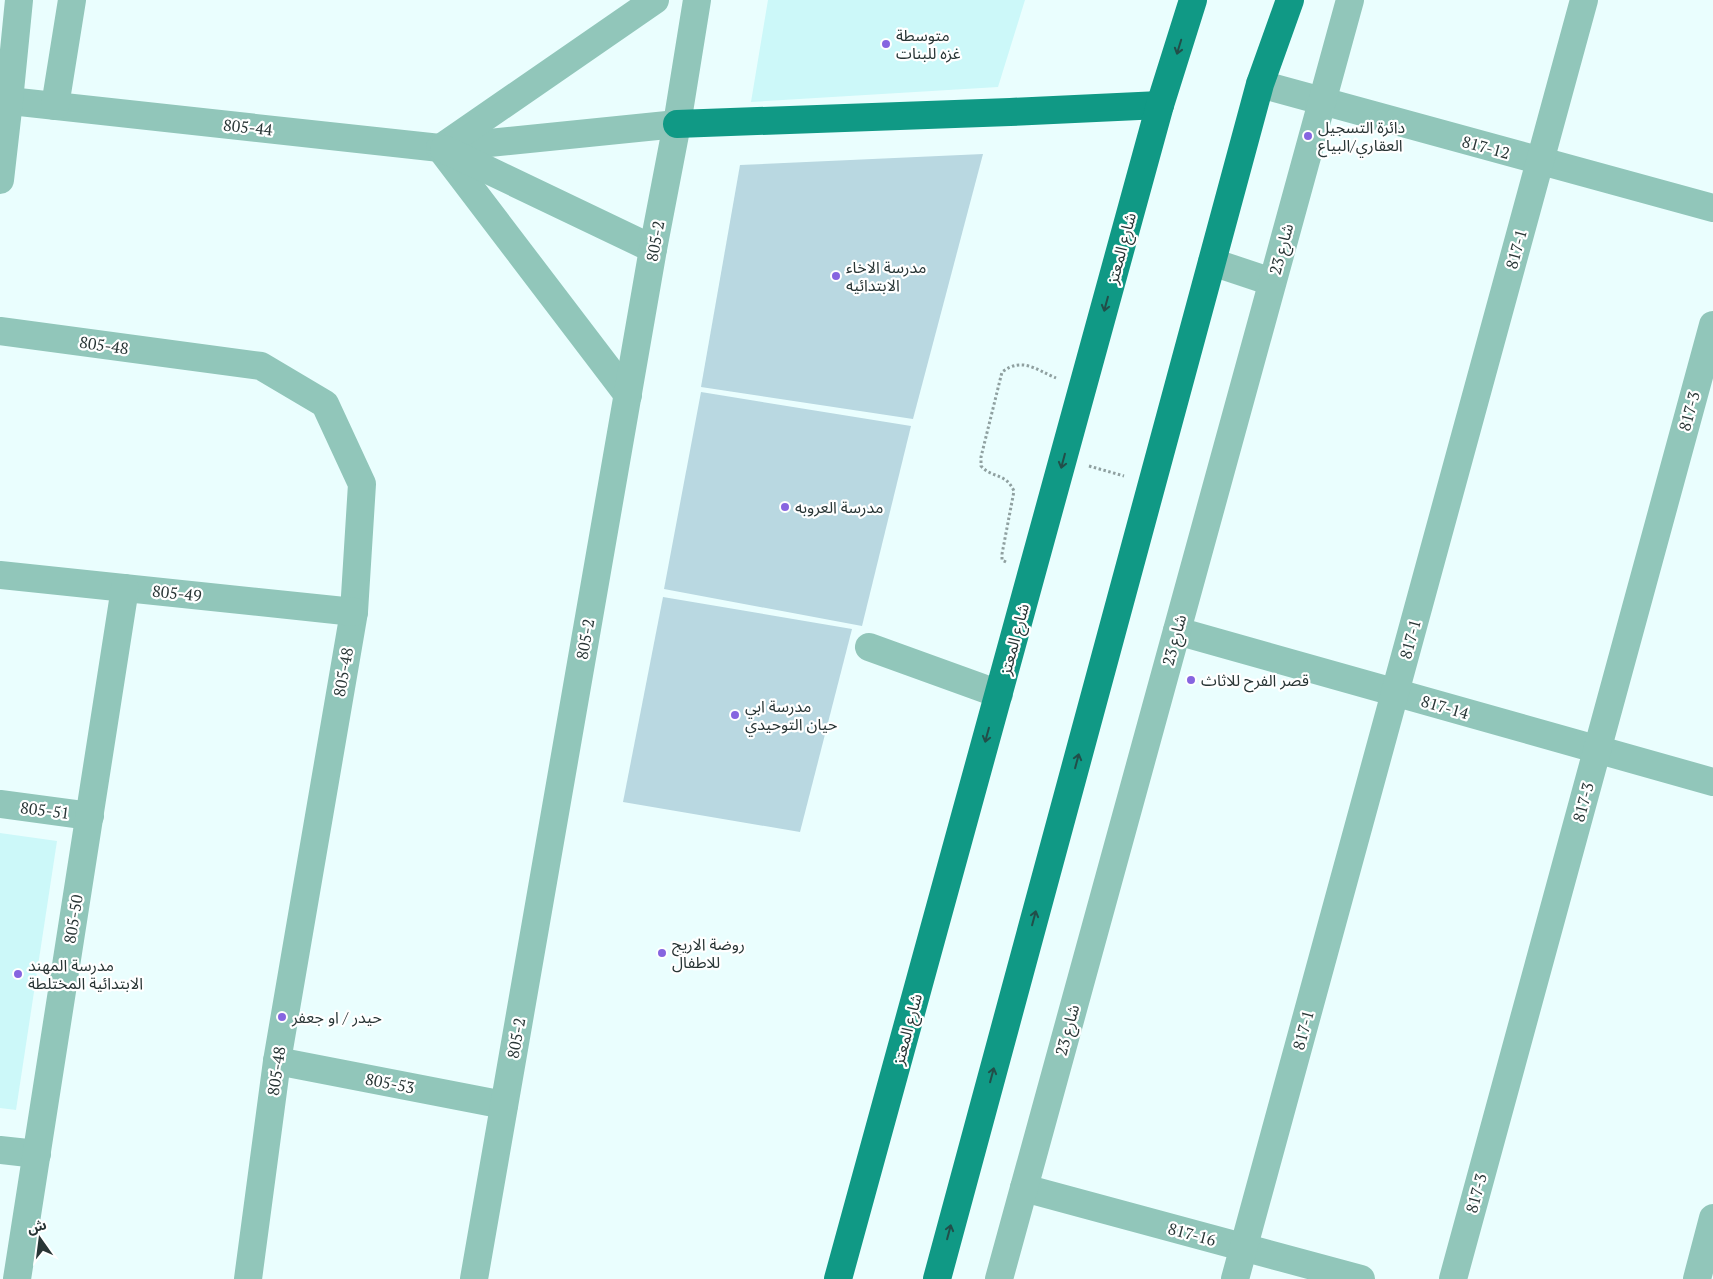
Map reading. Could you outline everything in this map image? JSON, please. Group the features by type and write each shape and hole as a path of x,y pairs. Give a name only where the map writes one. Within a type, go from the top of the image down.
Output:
{"main road":[{"name":"شارع المعتز","path":"838,1279 1160,105 1193,0"},
{"path":"937,1279 1260,84 1290,0"},
{"path":"677,124 1160,105"}],"street":[{"path":"0,180 5,101 19,0"},
{"path":"55,106 72,0"},
{"path":"440,148 655,0"},
{"name":"805-2","path":"474,1279 653,249 677,124 697,0"},
{"name":"شارع 23","path":"999,1279 1350,0"},
{"name":"817-1","path":"1235,1279 1584,0"},
{"name":"817-12","path":"1260,84 1713,208"},
{"name":"805-44","path":"5,101 440,148"},
{"path":"440,148 677,124"},
{"path":"440,148 653,249"},
{"path":"440,148 628,395"},
{"path":"1212,262 1272,282"},
{"name":"817-3","path":"1453,1279 1713,325"},
{"name":"805-48","path":"0,331 261,366 325,404 362,484 354,612 277,1061 248,1279"},
{"name":"805-49","path":"0,575 354,612"},
{"name":"805-50","path":"17,1279 125,588"},
{"name":"817-14","path":"1177,631 1713,782"},
{"path":"869,647 999,694"},
{"name":"805-51","path":"0,804 90,816"},
{"name":"805-53","path":"277,1061 504,1105"},
{"path":"0,1150 37,1154"},
{"name":"817-16","path":"1024,1188 1361,1279"},
{"path":"1696,1279 1713,1218"}],"path":[{"path":"985,471 981,466 981,457 1002,372 1011,365 1025,364 1082,389"}],"shaded area":[{"name":"متوسطة غزه للبنات","path":"768,0 1025,0 998,87 751,102"},
{"name":"مدرسة المهند الابتدائية المختلطة","path":"0,833 57,841 16,1110 0,1108"}],"building":[{"name":"مدرسة الاخاء الابتدائيه","path":"983,154 913,419 701,387 740,165"},
{"name":"مدرسة العروبه","path":"701,392 911,426 862,626 664,589"},
{"name":"مدرسة ابي حيان التوحيدي","path":"663,597 852,629 800,832 623,802"}],"place":[{"name":"متوسطة غزه للبنات","path":"886,44"},
{"name":"دائرة التسجيل العقاري/البياع","path":"1308,136"},
{"name":"مدرسة الاخاء الابتدائيه","path":"836,276"},
{"name":"مدرسة العروبه","path":"785,507"},
{"name":"قصر الفرح للاثاث","path":"1191,680"},
{"name":"مدرسة ابي حيان التوحيدي","path":"735,715"},
{"name":"روضة الاريج للاطفال","path":"662,953"},
{"name":"مدرسة المهند الابتدائية المختلطة","path":"18,974"},
{"name":"حيدر / او جعفر","path":"282,1017"}]}
